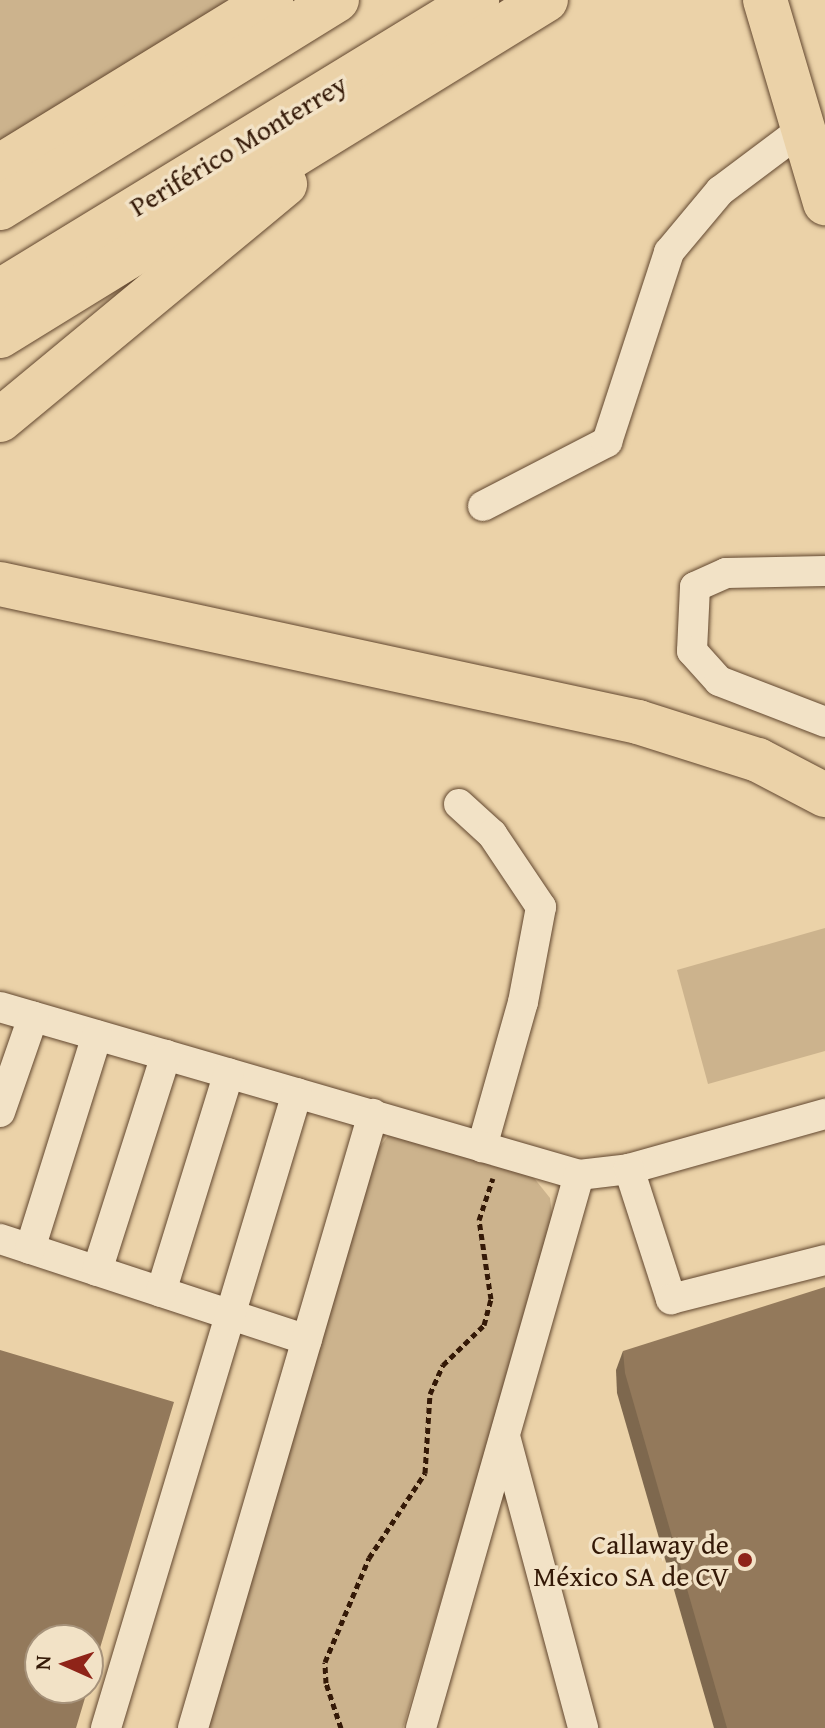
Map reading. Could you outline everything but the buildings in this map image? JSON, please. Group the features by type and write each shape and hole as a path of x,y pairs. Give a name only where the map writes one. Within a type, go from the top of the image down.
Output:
{"highway":[{"path":"0,166 271,0"},
{"path":"0,208 337,0"},
{"name":"Periférico Monterrey","path":"0,291 477,0"},
{"path":"0,336 546,0"},
{"path":"765,0 825,203"},
{"path":"0,420 388,95"},
{"path":"0,584 638,722 758,760 825,795"}],"street":[{"path":"483,506 607,442 669,252 720,191 804,128"},
{"path":"825,571 726,573 695,587 692,651 719,681 825,722"},
{"path":"459,804 492,834 541,907 492,1150"},
{"path":"0,1007 579,1175 629,1169 825,1114"},
{"path":"0,1112 33,1017"},
{"path":"30,1249 97,1035"},
{"path":"97,1271 166,1055"},
{"path":"161,1292 229,1073"},
{"path":"106,1728 297,1093"},
{"path":"193,1728 373,1114"},
{"path":"629,1169 671,1299 686,1300 825,1260"},
{"path":"421,1728 579,1175"},
{"path":"0,1239 307,1340"},
{"path":"505,1438 583,1728"}],"path":[{"path":"341,1728 326,1683 325,1662 369,1558 425,1473 430,1394 443,1365 484,1325 491,1299 479,1220 492,1150"}],"shaded area":[{"path":"0,0 249,0 0,149"},
{"path":"825,928 825,1051 708,1084 677,970"},
{"path":"403,1132 530,1173 550,1198 553,1222 403,1728 208,1728 377,1150 388,1136"}],"place":[{"name":"Callaway de México SA de CV","path":"745,1560"}]}
